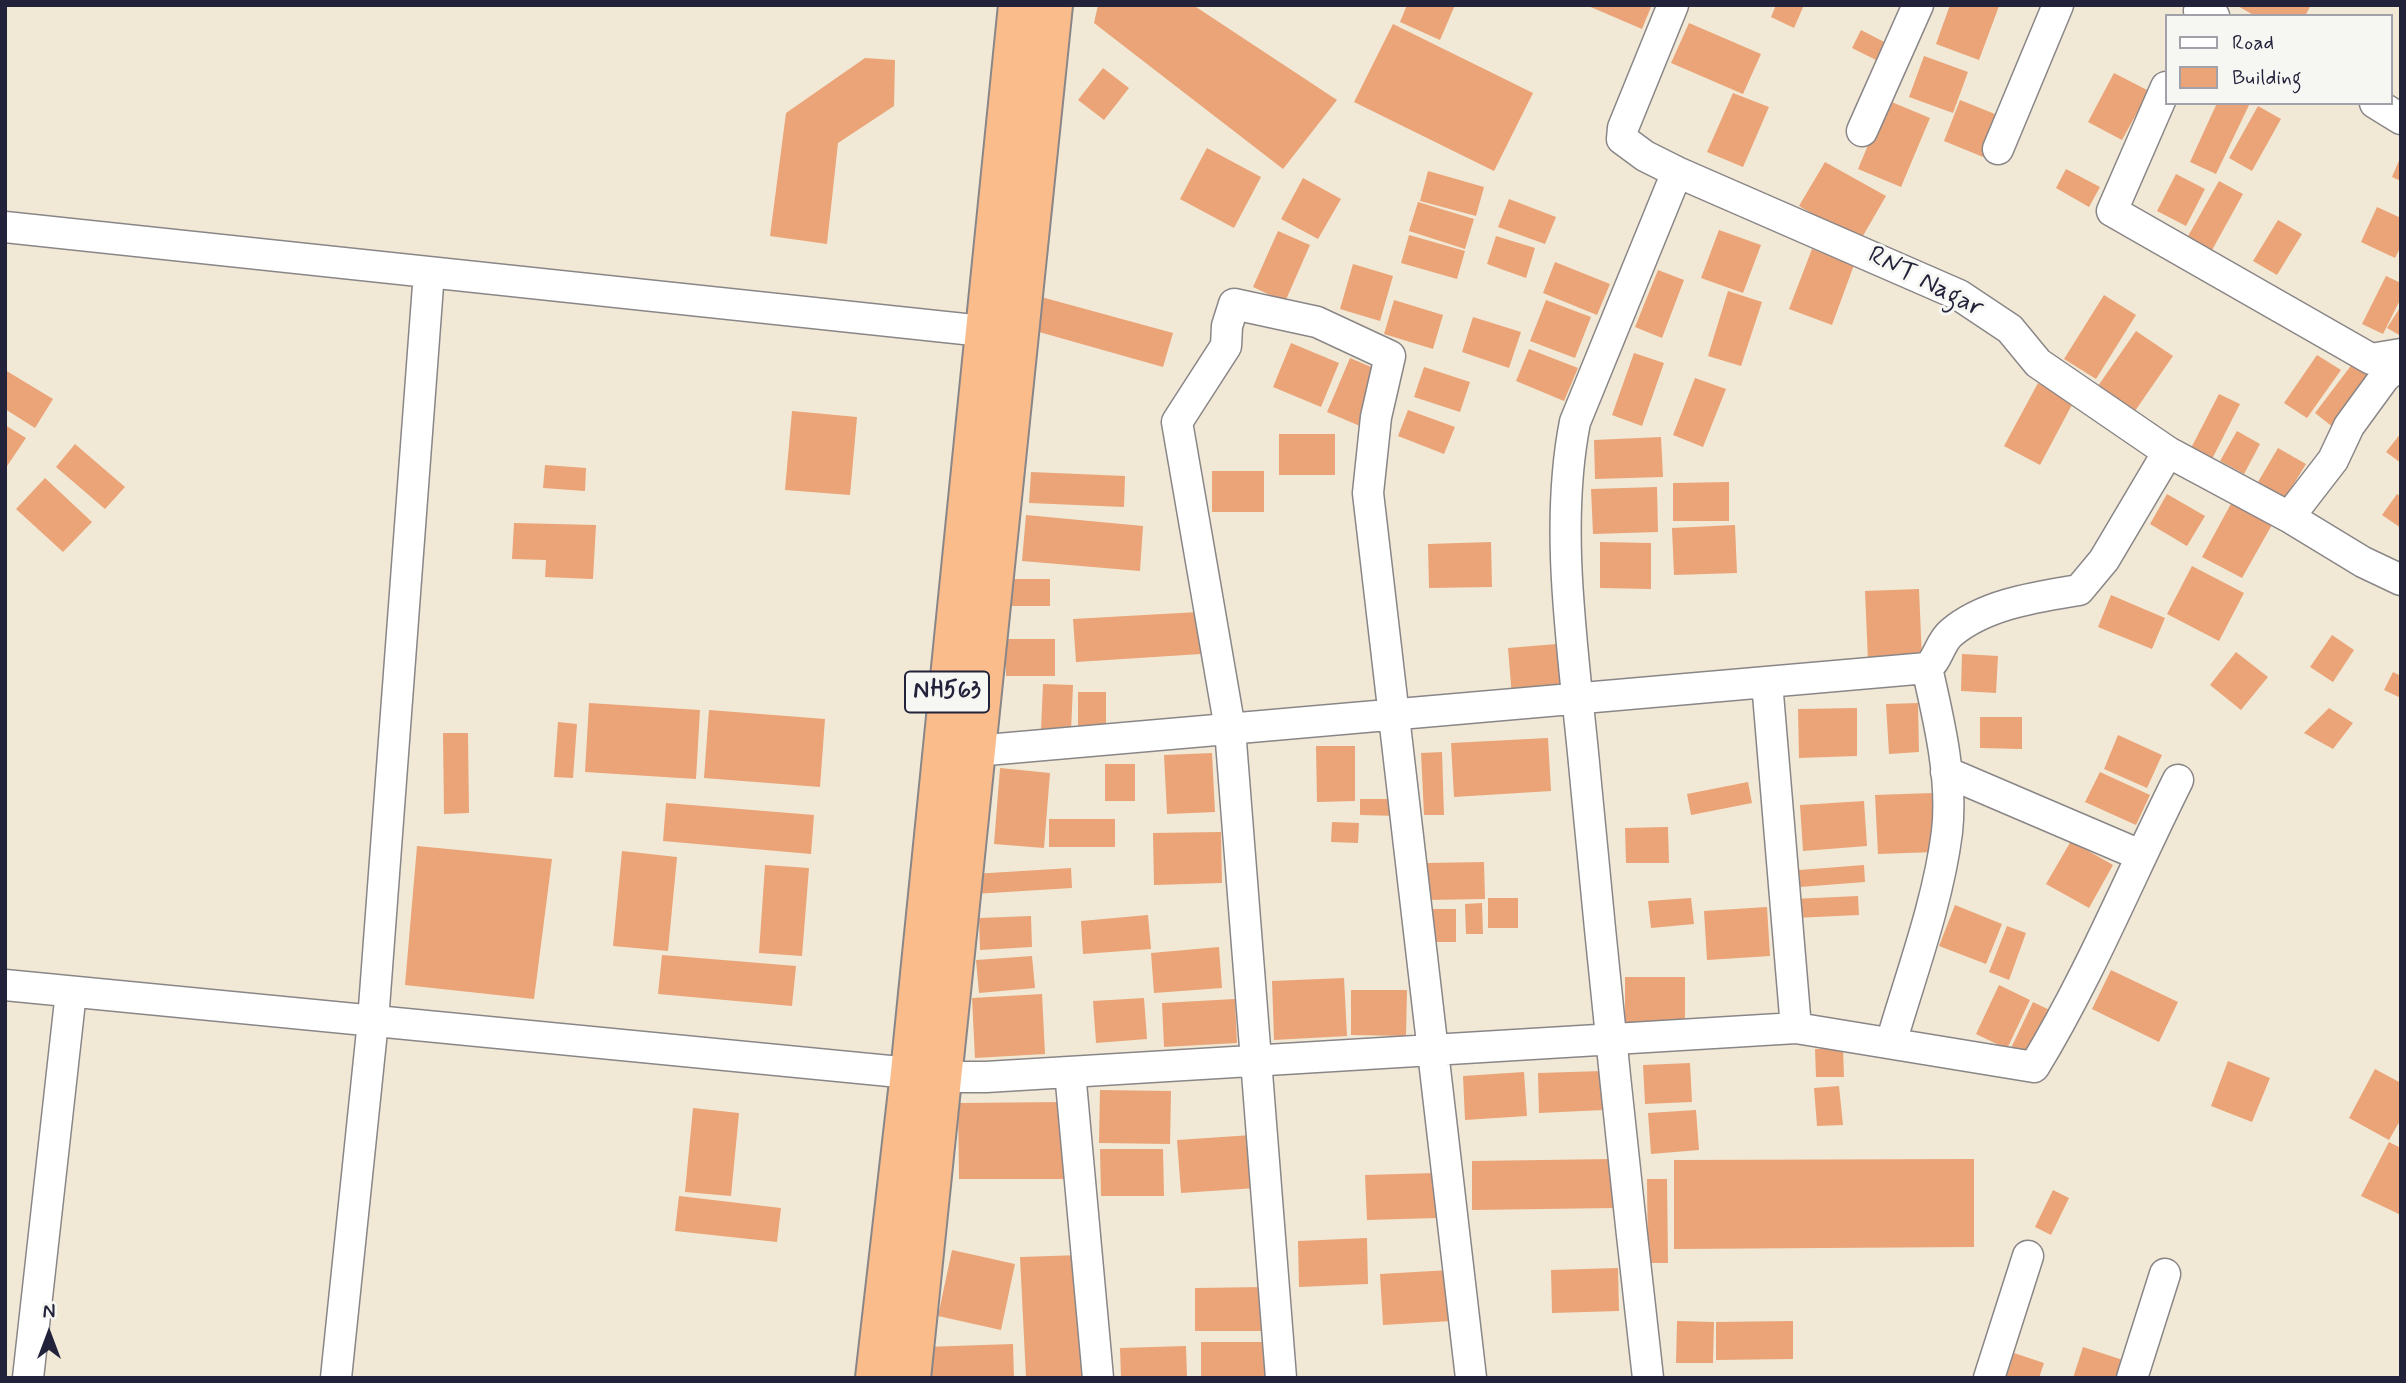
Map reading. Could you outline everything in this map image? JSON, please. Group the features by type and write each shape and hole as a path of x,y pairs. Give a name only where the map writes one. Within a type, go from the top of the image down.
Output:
{"highway":[{"name":"NH563","path":"911,1378 926,1075 983,331 1018,5"},
{"name":"NH563","path":"875,1378 926,1075 975,751 1053,5"}],"street":[{"name":"RNT Nagar","path":"1674,5 1630,108 1622,139 1645,156 1677,172 1959,295 2010,329 2038,363 2168,452 2289,517 2363,562 2401,580"},
{"path":"1862,131 1918,5"},
{"path":"1998,149 2058,5"},
{"path":"2164,92 2112,211 2371,359 2401,354"},
{"path":"2378,105 2401,119"},
{"path":"1648,1378 1610,1039 1578,699 1567,523 1568,459 1575,422 1677,172"},
{"path":"5,227 983,331"},
{"path":"336,1378 373,1021 429,272"},
{"path":"1281,1378 1230,729 1177,422 1226,346 1227,326 1234,304 1317,322 1390,356 1376,417 1368,493 1471,1378"},
{"path":"2289,517 2333,460 2349,426 2384,378 2401,363"},
{"path":"1891,1043 1936,887 1947,830 1946,772 1927,668 1950,634 1983,613 2035,597 2079,590 2104,560 2168,452"},
{"path":"975,751 1927,668"},
{"path":"1767,682 1796,1028"},
{"path":"1946,772 2140,855"},
{"path":"5,985 926,1075 1070,1072 1796,1028 2034,1067 2064,1017 2106,936 2140,855 2178,780"},
{"path":"28,1378 71,992"},
{"path":"1070,1072 1098,1378"},
{"path":"1989,1378 2028,1256"},
{"path":"2132,1378 2165,1275"}],"building":[{"path":"1098,5 1193,5 1337,100 1283,169 1094,23"},
{"path":"1407,5 1455,5 1440,40 1400,22"},
{"path":"1586,5 1647,5 1651,7 1642,29"},
{"path":"1776,5 1804,5 1794,28 1771,17"},
{"path":"1950,5 1999,6 1979,60 1936,44"},
{"path":"2236,5 2311,5 2306,14 2252,14"},
{"path":"1689,23 1761,54 1743,94 1671,63"},
{"path":"1393,24 1533,93 1494,171 1354,102"},
{"path":"1861,30 1890,45 1882,63 1852,48"},
{"path":"1924,56 1968,72 1953,113 1909,97"},
{"path":"865,58 895,60 894,106 838,143 827,244 770,236 786,113"},
{"path":"1103,68 1129,88 1104,120 1078,100"},
{"path":"2114,73 2149,91 2122,140 2088,122"},
{"path":"1733,93 1769,107 1743,167 1707,152"},
{"path":"1887,100 1930,118 1901,187 1858,169"},
{"path":"1960,100 2005,118 1988,159 1944,141"},
{"path":"2216,105 2249,105 2216,174 2190,162"},
{"path":"2258,106 2281,119 2252,171 2229,158"},
{"path":"1207,148 1261,177 1234,228 1180,199"},
{"path":"2401,156 2401,181 2392,177"},
{"path":"1825,162 1886,196 1860,241 1799,206"},
{"path":"2066,169 2100,187 2089,207 2056,188"},
{"path":"1428,171 1484,187 1476,216 1420,201"},
{"path":"2176,174 2205,189 2186,226 2157,211"},
{"path":"1303,178 1341,199 1318,239 1281,219"},
{"path":"2219,181 2243,194 2211,252 2187,238"},
{"path":"1509,199 1556,217 1545,244 1498,227"},
{"path":"1418,202 1474,219 1465,249 1409,231"},
{"path":"2377,207 2401,218 2401,246 2395,258 2361,242"},
{"path":"2278,220 2302,234 2277,275 2253,261"},
{"path":"1719,230 1761,245 1743,293 1701,278"},
{"path":"1278,231 1310,245 1285,302 1253,287"},
{"path":"1409,235 1465,251 1457,279 1401,263"},
{"path":"1496,236 1535,248 1526,278 1487,264"},
{"path":"1812,249 1854,265 1832,325 1789,309"},
{"path":"1555,262 1610,284 1597,315 1543,293"},
{"path":"1353,264 1393,276 1380,321 1340,309"},
{"path":"1658,270 1684,280 1662,338 1635,327"},
{"path":"2386,276 2401,283 2401,298 2383,334 2362,324"},
{"path":"1728,291 1762,302 1741,366 1708,356"},
{"path":"1034,295 1173,333 1163,367 1025,328"},
{"path":"2104,295 2136,315 2096,379 2064,359"},
{"path":"1394,300 1443,315 1433,349 1384,334"},
{"path":"1546,300 1591,317 1575,358 1530,341"},
{"path":"2401,306 2401,336 2387,328"},
{"path":"1473,317 1521,332 1509,368 1462,352"},
{"path":"2136,331 2173,356 2135,411 2098,386"},
{"path":"1291,343 1339,363 1321,407 1273,387"},
{"path":"1529,349 1578,368 1564,401 1516,381"},
{"path":"1634,353 1664,363 1642,426 1612,415"},
{"path":"2317,355 2341,370 2307,418 2284,403"},
{"path":"1350,358 1383,372 1360,426 1327,412"},
{"path":"2353,363 2372,378 2334,428 2315,413"},
{"path":"1424,367 1470,382 1460,412 1414,397"},
{"path":"5,370 53,399 35,428 5,409"},
{"path":"1695,378 1726,389 1703,447 1673,435"},
{"path":"2038,383 2074,401 2040,465 2004,446"},
{"path":"2219,394 2240,404 2211,461 2190,450"},
{"path":"1408,410 1455,427 1444,454 1398,436"},
{"path":"792,411 857,417 850,495 785,490"},
{"path":"5,425 26,438 5,469"},
{"path":"2237,431 2260,444 2244,474 2220,461"},
{"path":"2401,433 2401,463 2386,452"},
{"path":"1279,434 1335,434 1335,475 1279,475"},
{"path":"1661,437 1663,477 1595,479 1594,440"},
{"path":"75,444 125,487 105,509 56,467"},
{"path":"2278,448 2306,464 2285,498 2258,482"},
{"path":"545,465 586,468 585,491 543,488"},
{"path":"1212,471 1264,471 1264,512 1212,512"},
{"path":"1031,472 1125,476 1124,507 1029,503"},
{"path":"45,478 92,522 63,552 16,509"},
{"path":"1729,482 1729,521 1673,521 1673,483"},
{"path":"1657,487 1658,532 1593,534 1591,489"},
{"path":"2167,494 2205,516 2187,546 2150,524"},
{"path":"2397,494 2401,497 2401,528 2382,515"},
{"path":"2233,500 2273,523 2242,578 2202,557"},
{"path":"1026,515 1143,526 1140,571 1022,561"},
{"path":"514,523 596,525 593,579 545,577 546,560 512,559"},
{"path":"1735,525 1737,573 1674,575 1672,528"},
{"path":"1491,542 1492,587 1429,588 1428,544"},
{"path":"1600,542 1651,543 1651,589 1600,588"},
{"path":"2192,566 2244,593 2219,641 2167,614"},
{"path":"1011,579 1050,579 1050,606 1011,606"},
{"path":"1919,589 1922,659 1868,661 1865,591"},
{"path":"2111,595 2165,618 2152,649 2098,627"},
{"path":"1198,612 1201,654 1076,662 1073,619"},
{"path":"2332,635 2354,650 2333,682 2310,667"},
{"path":"1005,639 1055,639 1055,676 1006,676"},
{"path":"1569,643 1572,693 1512,697 1508,648"},
{"path":"2236,652 2268,677 2241,710 2210,685"},
{"path":"1962,654 1998,656 1996,693 1961,691"},
{"path":"2393,672 2401,676 2401,698 2384,690"},
{"path":"1043,684 1073,685 1071,732 1041,730"},
{"path":"1078,692 1106,692 1106,726 1078,727"},
{"path":"589,703 700,710 696,779 585,772"},
{"path":"1918,703 1919,752 1889,754 1886,704"},
{"path":"1857,708 1857,756 1799,758 1798,709"},
{"path":"2329,708 2353,723 2333,749 2304,733"},
{"path":"709,710 825,719 820,787 704,778"},
{"path":"1980,717 2022,717 2022,749 1980,748"},
{"path":"558,722 577,724 573,778 554,777"},
{"path":"443,733 468,733 469,813 444,814"},
{"path":"2118,735 2162,755 2147,788 2104,769"},
{"path":"1548,738 1551,791 1454,797 1451,743"},
{"path":"1316,746 1355,746 1355,801 1317,802"},
{"path":"1442,752 1444,815 1424,815 1421,753"},
{"path":"1212,753 1215,812 1167,814 1164,755"},
{"path":"1105,764 1135,764 1135,801 1105,801"},
{"path":"1000,768 1050,773 1044,848 994,844"},
{"path":"2100,772 2150,795 2136,825 2085,802"},
{"path":"1748,782 1752,803 1691,815 1687,794"},
{"path":"1933,793 1935,852 1878,854 1875,795"},
{"path":"1360,799 1399,799 1399,816 1360,815"},
{"path":"1864,801 1867,846 1803,851 1800,805"},
{"path":"666,803 814,815 811,854 663,841"},
{"path":"1049,819 1115,819 1115,847 1049,847"},
{"path":"1332,822 1359,823 1358,843 1331,842"},
{"path":"1668,827 1669,863 1626,863 1625,828"},
{"path":"1221,832 1222,883 1154,885 1153,833"},
{"path":"2071,841 2113,865 2089,908 2046,884"},
{"path":"417,846 552,859 534,999 405,985"},
{"path":"622,851 677,857 668,951 613,946"},
{"path":"1484,862 1485,899 1427,900 1426,863"},
{"path":"765,865 809,868 802,956 759,953"},
{"path":"1864,865 1865,882 1800,887 1799,870"},
{"path":"1071,868 1072,888 974,894 973,874"},
{"path":"1858,896 1859,915 1794,918 1793,899"},
{"path":"1488,898 1518,898 1518,928 1488,928"},
{"path":"1691,898 1694,924 1651,928 1648,901"},
{"path":"1482,903 1483,934 1466,934 1465,904"},
{"path":"1955,905 2002,924 1986,964 1939,946"},
{"path":"1767,907 1770,956 1707,960 1704,911"},
{"path":"1430,909 1456,909 1456,942 1430,942"},
{"path":"1148,915 1151,949 1083,954 1081,921"},
{"path":"1031,916 1032,947 980,950 979,918"},
{"path":"2007,926 2026,933 2009,980 1989,972"},
{"path":"1219,947 1222,988 1154,993 1151,953"},
{"path":"662,955 796,966 792,1006 658,994"},
{"path":"1032,956 1035,988 979,993 976,960"},
{"path":"2111,970 2178,1002 2159,1042 2092,1009"},
{"path":"1625,977 1685,977 1685,1024 1625,1024"},
{"path":"1344,978 1347,1036 1274,1040 1272,981"},
{"path":"1999,985 2030,1000 2007,1049 1976,1034"},
{"path":"1351,990 1407,990 1406,1036 1351,1035"},
{"path":"1042,994 1045,1054 975,1058 972,998"},
{"path":"1144,998 1147,1039 1096,1043 1093,1001"},
{"path":"1235,999 1237,1043 1164,1047 1162,1003"},
{"path":"2033,1002 2056,1013 2034,1059 2011,1048"},
{"path":"1843,1048 1844,1077 1816,1077 1815,1049"},
{"path":"2228,1061 2270,1078 2252,1122 2211,1106"},
{"path":"1690,1063 1692,1102 1645,1104 1643,1065"},
{"path":"2375,1069 2401,1083 2401,1119 2389,1140 2349,1118"},
{"path":"1603,1071 1604,1110 1539,1113 1538,1073"},
{"path":"1524,1072 1527,1116 1465,1120 1463,1076"},
{"path":"1839,1086 1843,1125 1817,1126 1814,1088"},
{"path":"1100,1090 1171,1091 1170,1144 1099,1143"},
{"path":"1064,1102 1064,1179 959,1179 958,1103"},
{"path":"693,1108 739,1113 731,1196 685,1192"},
{"path":"1696,1110 1699,1150 1651,1154 1648,1113"},
{"path":"1252,1135 1256,1188 1181,1193 1177,1140"},
{"path":"2389,1142 2401,1148 2401,1215 2361,1196"},
{"path":"1100,1149 1163,1149 1164,1196 1101,1196"},
{"path":"1613,1159 1614,1208 1472,1210 1472,1161"},
{"path":"1974,1159 1974,1247 1674,1249 1674,1160"},
{"path":"1436,1173 1437,1218 1367,1220 1365,1175"},
{"path":"1647,1179 1667,1179 1668,1263 1648,1263"},
{"path":"2053,1190 2069,1198 2051,1235 2035,1227"},
{"path":"679,1196 781,1208 777,1242 675,1231"},
{"path":"1367,1238 1368,1284 1299,1287 1298,1241"},
{"path":"952,1250 1015,1264 1001,1330 938,1316"},
{"path":"1081,1255 1087,1378 1026,1378 1020,1257"},
{"path":"1618,1268 1619,1311 1552,1313 1551,1270"},
{"path":"1450,1270 1452,1321 1383,1325 1380,1274"},
{"path":"1266,1287 1266,1331 1195,1331 1195,1288"},
{"path":"1677,1321 1714,1322 1713,1363 1676,1363"},
{"path":"1793,1321 1793,1359 1716,1360 1716,1322"},
{"path":"1201,1342 1268,1342 1268,1378 1201,1378"},
{"path":"1013,1344 1014,1378 924,1378 923,1347"},
{"path":"1186,1346 1187,1378 1121,1378 1120,1348"},
{"path":"2083,1347 2129,1362 2124,1378 2073,1378"},
{"path":"2014,1353 2044,1363 2039,1378 2006,1378"}]}
